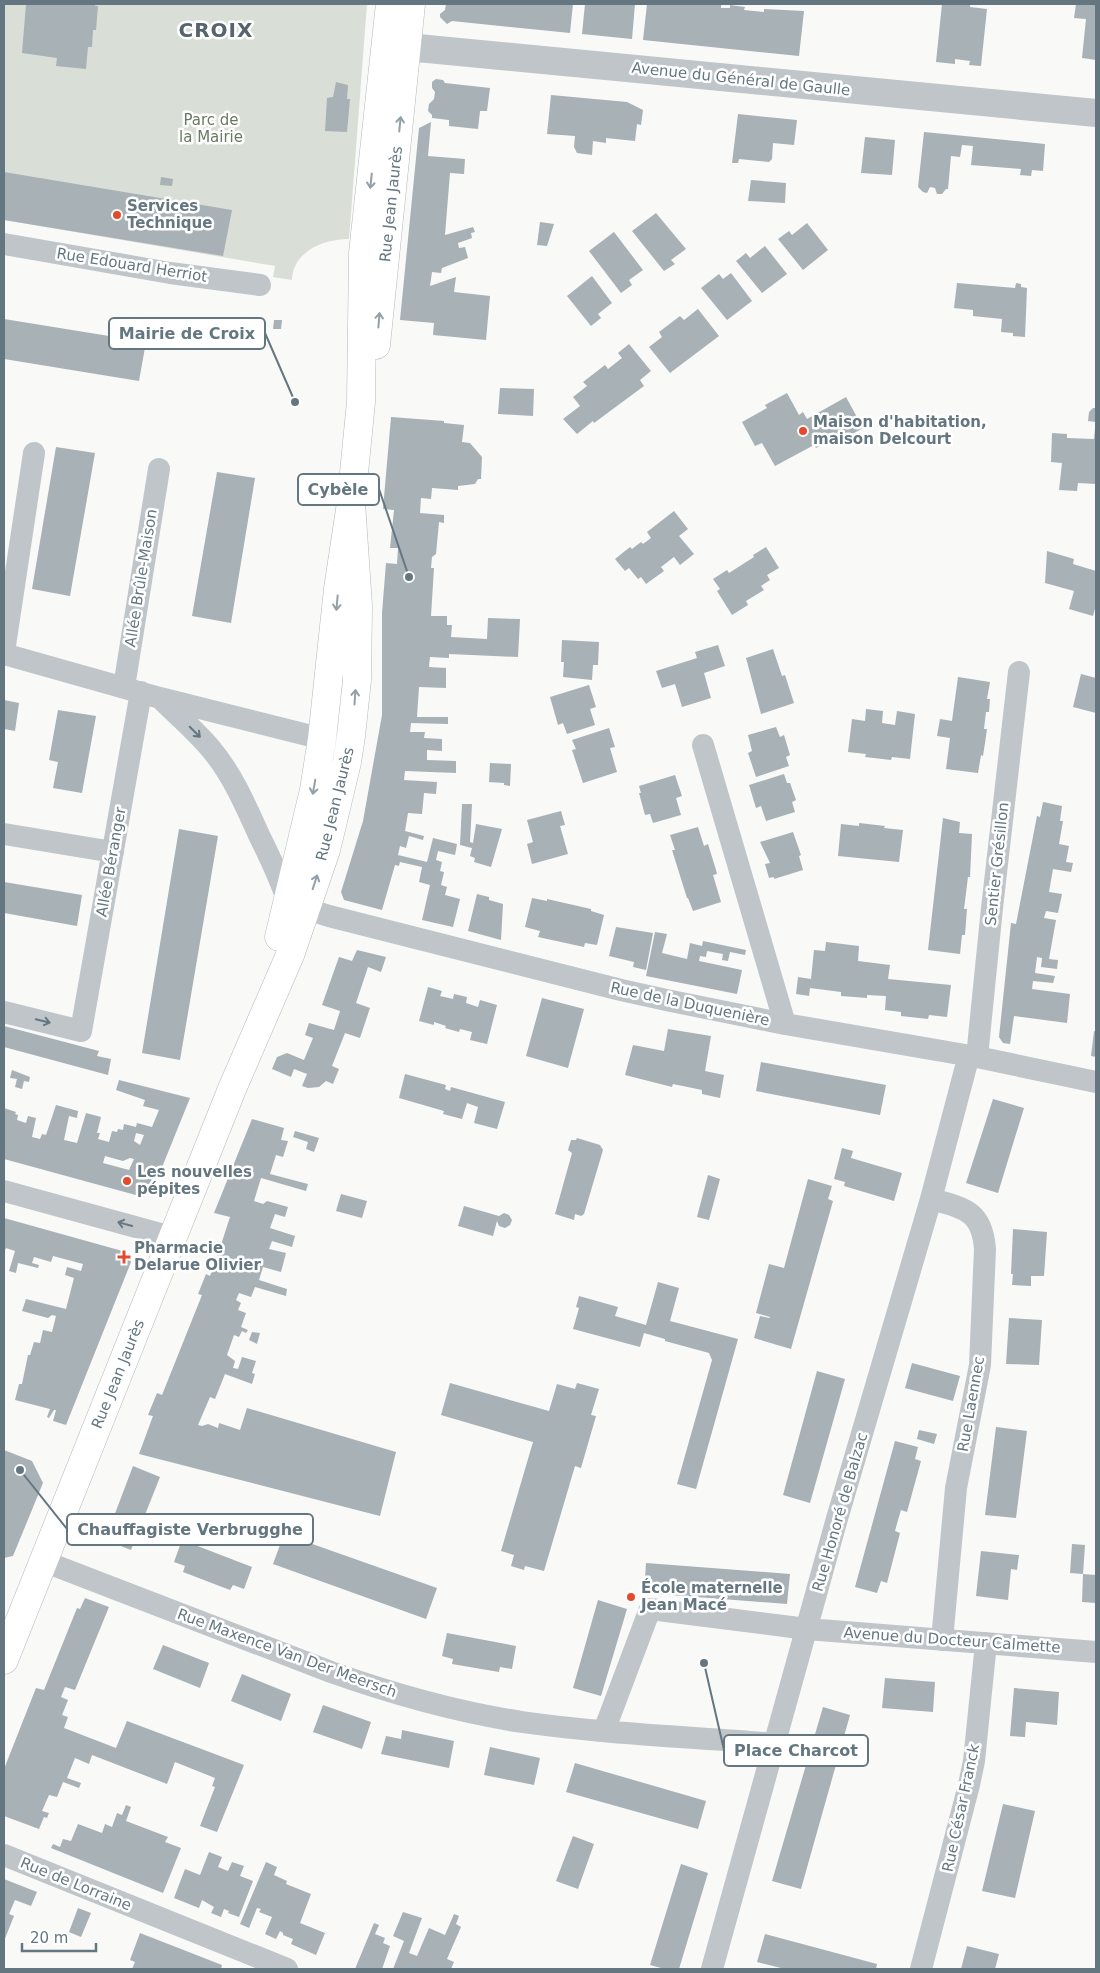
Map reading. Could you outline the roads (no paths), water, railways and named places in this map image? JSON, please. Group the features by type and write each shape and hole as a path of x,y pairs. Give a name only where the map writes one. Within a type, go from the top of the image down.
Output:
{"main road":[{"name":"Rue Jean Jaurès","path":"4,1660 232,1089 277,988 297,906 322,739 361,402 378,333 397,46 390,4"},
{"name":"Rue Jean Jaurès","path":"397,46 411,4"},
{"name":"Rue Jean Jaurès","path":"297,906 333,823 350,746 357,680 359,618 357,567 350,503"}],"street":[{"name":"Avenue du Général de Gaulle","path":"397,46 1096,113"},
{"name":"Rue Edouard Herriot","path":"4,244 170,273 260,285"},
{"path":"34,453 4,653 141,692 350,746"},
{"name":"Allée Brûle-Maison","path":"141,692 159,469"},
{"name":"Sentier Grésillon","path":"973,1056 992,908 1018,672"},
{"path":"141,692 198,735 225,768 237,787 282,884 297,906"},
{"name":"Allée Béranger","path":"4,1012 81,1031 141,692"},
{"path":"703,745 785,1024"},
{"path":"4,834 113,852"},
{"name":"Rue de la Duquenière","path":"297,906 621,990 785,1024 973,1056 1096,1082"},
{"name":"Rue Honoré de Balzac","path":"712,1969 839,1512 973,1056"},
{"path":"4,1191 172,1238"},
{"name":"Rue Laennec","path":"931,1199 962,1207 974,1216 982,1230 985,1249 980,1365 956,1488 942,1640"},
{"name":"Rue Maxence Van Der Meersch","path":"43,1562 296,1659 380,1689 488,1716 604,1731 776,1744"},
{"name":"Avenue du Docteur Calmette","path":"604,1731 650,1609 808,1629 1096,1652"},
{"name":"Rue César Franck","path":"921,1969 974,1761 986,1643"},
{"name":"Rue de Lorraine","path":"4,1855 287,1969"}],"place":[{"name":"Services Technique","path":"117,215"},
{"name":"Mairie de Croix","path":"295,402"},
{"name":"Maison d'habitation, maison Delcourt","path":"803,431"},
{"name":"Cybèle","path":"409,577"},
{"name":"Les nouvelles pépites","path":"127,1181"},
{"name":"Pharmacie Delarue Olivier","path":"124,1257"},
{"name":"Chauffagiste Verbrugghe","path":"20,1470"},
{"name":"École maternelle Jean Macé","path":"631,1597"},
{"name":"Place Charcot","path":"704,1663"}],"district":[{"name":"CROIX","path":"216,30"}],"park label":[{"name":"Parc de la Mairie","path":"211,128"}]}
